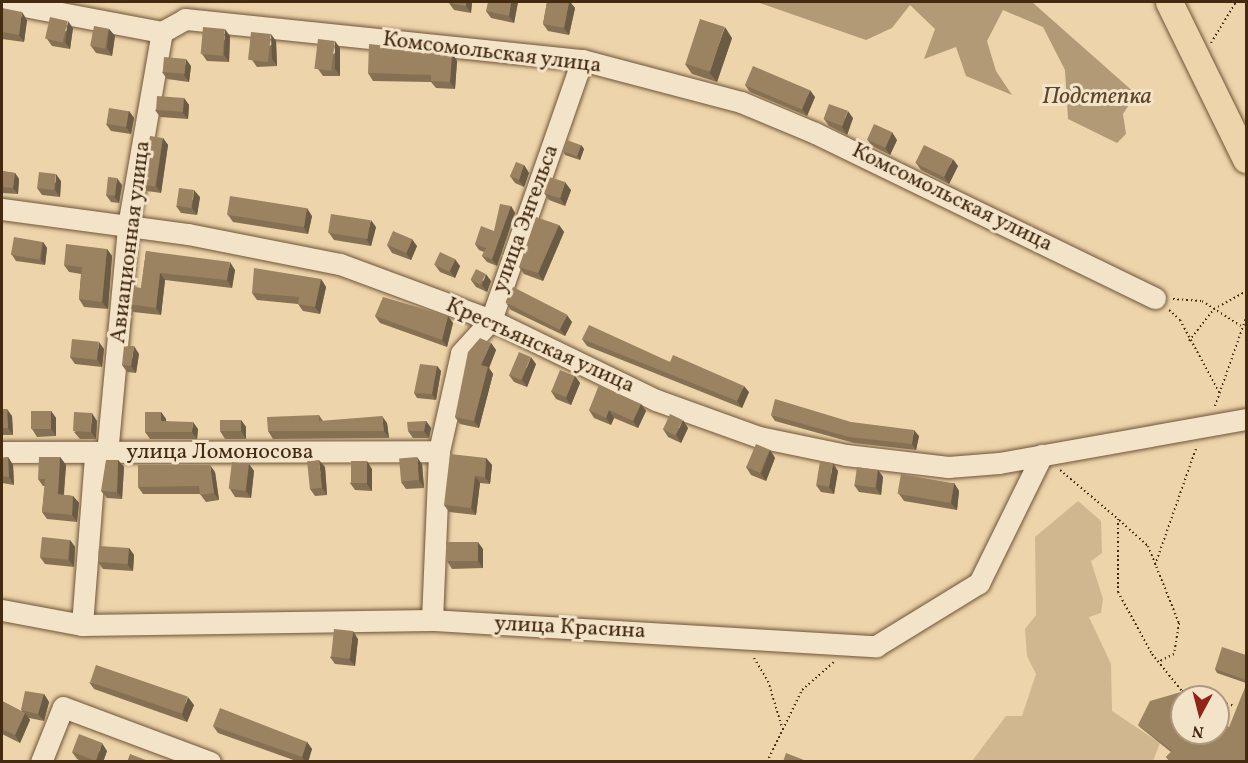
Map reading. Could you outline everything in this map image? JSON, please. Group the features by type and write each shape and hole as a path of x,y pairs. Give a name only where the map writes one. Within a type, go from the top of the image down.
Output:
{"main road":[{"path":"1169,2 1200,61 1246,159"}],"street":[{"path":"3,2 162,32"},
{"name":"Комсомольская улица","path":"162,32 185,19 582,60 741,102 815,133 1155,298"},
{"name":"Авиационная улица","path":"82,625 129,226 162,32"},
{"name":"улица Энгельса","path":"432,620 440,451 461,353 491,320 582,60"},
{"name":"Крестьянская улица","path":"2,209 129,226 340,264 491,320 657,400 759,437 937,466 1042,455 1243,419"},
{"name":"улица Ломоносова","path":"2,452 101,454 440,451"},
{"name":"улица Красина","path":"2,610 82,625 432,620 876,646 979,583 1042,455"},
{"path":"41,762 63,707 210,762"}],"path":[{"path":"1200,61 1236,2"},
{"path":"1189,341 1214,309 1246,291"},
{"path":"1155,298 1202,301 1241,327"},
{"path":"1155,298 1180,320 1189,341 1220,395"},
{"path":"1155,565 1220,395 1241,327 1246,318"},
{"path":"1042,455 1148,546 1179,623 1174,654 1158,662"},
{"path":"1118,519 1118,592 1158,662 1177,685"},
{"path":"742,638 768,681 782,727"},
{"path":"767,762 782,727 802,690 852,645"},
{"path":"1230,705 1234,706"}],"shaded area":[{"path":"1078,501 1101,521 1102,553 1091,561 1103,599 1101,613 1089,617 1111,664 1112,711 1160,743 1153,761 972,761 1006,716 1022,716 1036,674 1027,656 1025,629 1036,615 1035,537"}],"water":[{"name":"Подстепка","path":"757,2 1032,2 1136,94 1123,114 1126,134 1117,143 1068,119 1065,70 1043,27 1003,10 987,41 996,71 1012,95 966,76 956,47 924,59 935,29 910,5 892,28 866,40"}],"building":[{"path":"466,2 466,6 449,3"},
{"path":"488,2 511,2 509,16 486,11"},
{"path":"547,2 569,2 564,28 543,24"},
{"path":"2,8 22,12 19,35 2,32"},
{"path":"50,17 68,21 63,42 45,38"},
{"path":"700,19 725,27 710,72 685,64"},
{"path":"94,26 109,29 105,48 90,46"},
{"path":"203,27 225,29 223,56 201,54"},
{"path":"251,32 271,34 268,62 248,60"},
{"path":"318,39 335,41 331,71 314,69"},
{"path":"369,44 452,53 450,82 431,81 431,75 368,73"},
{"path":"164,57 186,59 185,74 163,72"},
{"path":"753,66 810,90 802,110 745,85"},
{"path":"157,96 184,98 183,112 156,110"},
{"path":"829,104 848,111 842,126 824,119"},
{"path":"109,108 129,111 126,127 106,124"},
{"path":"874,124 892,132 885,148 867,140"},
{"path":"150,136 163,138 155,186 142,184"},
{"path":"567,140 581,145 577,156 563,151"},
{"path":"924,145 953,159 944,177 915,163"},
{"path":"516,162 524,165 519,180 510,176"},
{"path":"2,171 15,173 13,188 2,187"},
{"path":"39,172 56,174 54,190 37,188"},
{"path":"108,177 117,178 115,196 106,195"},
{"path":"549,177 565,182 560,198 544,193"},
{"path":"179,188 194,190 191,208 176,206"},
{"path":"230,196 307,208 304,227 227,215"},
{"path":"500,204 511,206 492,259 482,256 486,248 475,244 481,226 494,231"},
{"path":"331,214 371,220 368,239 328,233"},
{"path":"536,217 559,225 538,273 519,267"},
{"path":"393,231 412,239 406,253 387,245"},
{"path":"14,237 43,242 39,260 11,255"},
{"path":"66,244 107,249 102,302 79,299 82,267 64,265"},
{"path":"146,251 230,262 227,280 160,273 156,308 128,304 130,286 141,288"},
{"path":"440,252 455,259 449,272 434,265"},
{"path":"254,268 321,279 315,307 298,304 299,297 252,293"},
{"path":"476,269 486,274 480,285 471,280"},
{"path":"513,287 567,315 560,330 505,302"},
{"path":"383,297 448,316 442,340 375,316"},
{"path":"589,325 670,362 673,355 744,386 737,401 582,339"},
{"path":"480,338 491,343 481,365 488,367 474,421 455,417 468,352"},
{"path":"72,339 99,342 97,360 70,357"},
{"path":"124,346 134,346 131,366 122,365"},
{"path":"519,352 531,357 521,380 509,375"},
{"path":"420,364 437,366 432,394 414,393"},
{"path":"560,370 575,376 566,397 551,391"},
{"path":"599,385 641,404 633,421 609,410 606,418 589,410"},
{"path":"775,399 851,422 914,430 912,444 849,437 771,415"},
{"path":"2,409 7,409 8,428 2,428"},
{"path":"31,411 51,411 51,429 31,429"},
{"path":"74,412 92,413 91,432 73,431"},
{"path":"145,412 161,412 161,421 193,422 192,432 145,432"},
{"path":"670,414 683,420 676,435 663,429"},
{"path":"319,415 319,421 382,416 384,431 268,431 267,417"},
{"path":"220,420 241,420 241,431 220,431"},
{"path":"426,421 424,431 408,431 407,422"},
{"path":"756,444 770,450 760,473 746,467"},
{"path":"450,454 486,458 485,477 475,476 471,508 444,505"},
{"path":"8,457 9,477 2,476 2,458"},
{"path":"39,457 60,457 58,494 73,496 72,515 42,512 45,479 38,479"},
{"path":"417,457 419,480 401,481 399,459"},
{"path":"106,460 118,460 117,492 101,491"},
{"path":"319,460 322,488 310,489 307,461"},
{"path":"351,461 367,461 367,483 351,483"},
{"path":"820,461 833,463 829,487 816,485"},
{"path":"232,462 249,464 246,491 229,489"},
{"path":"138,465 210,465 214,493 200,495 199,486 138,487"},
{"path":"857,467 878,470 875,488 854,485"},
{"path":"901,474 954,483 951,503 898,494"},
{"path":"42,537 70,540 68,560 40,557"},
{"path":"446,542 478,542 478,561 446,561"},
{"path":"99,546 129,548 128,564 98,562"},
{"path":"334,629 353,631 350,659 331,657"},
{"path":"1222,647 1246,655 1246,680 1215,669"},
{"path":"96,665 188,697 182,714 90,682"},
{"path":"1246,685 1246,762 1171,762 1166,757 1172,751 1138,725 1150,701 1170,695 1170,745 1230,745 1230,725"},
{"path":"25,691 44,694 38,714 21,710"},
{"path":"2,701 25,713 15,735 2,729"},
{"path":"220,708 307,742 302,757 213,726"},
{"path":"79,734 102,743 96,761 72,752"},
{"path":"786,753 809,762 783,762"},
{"path":"130,754 151,762 127,762"}]}
